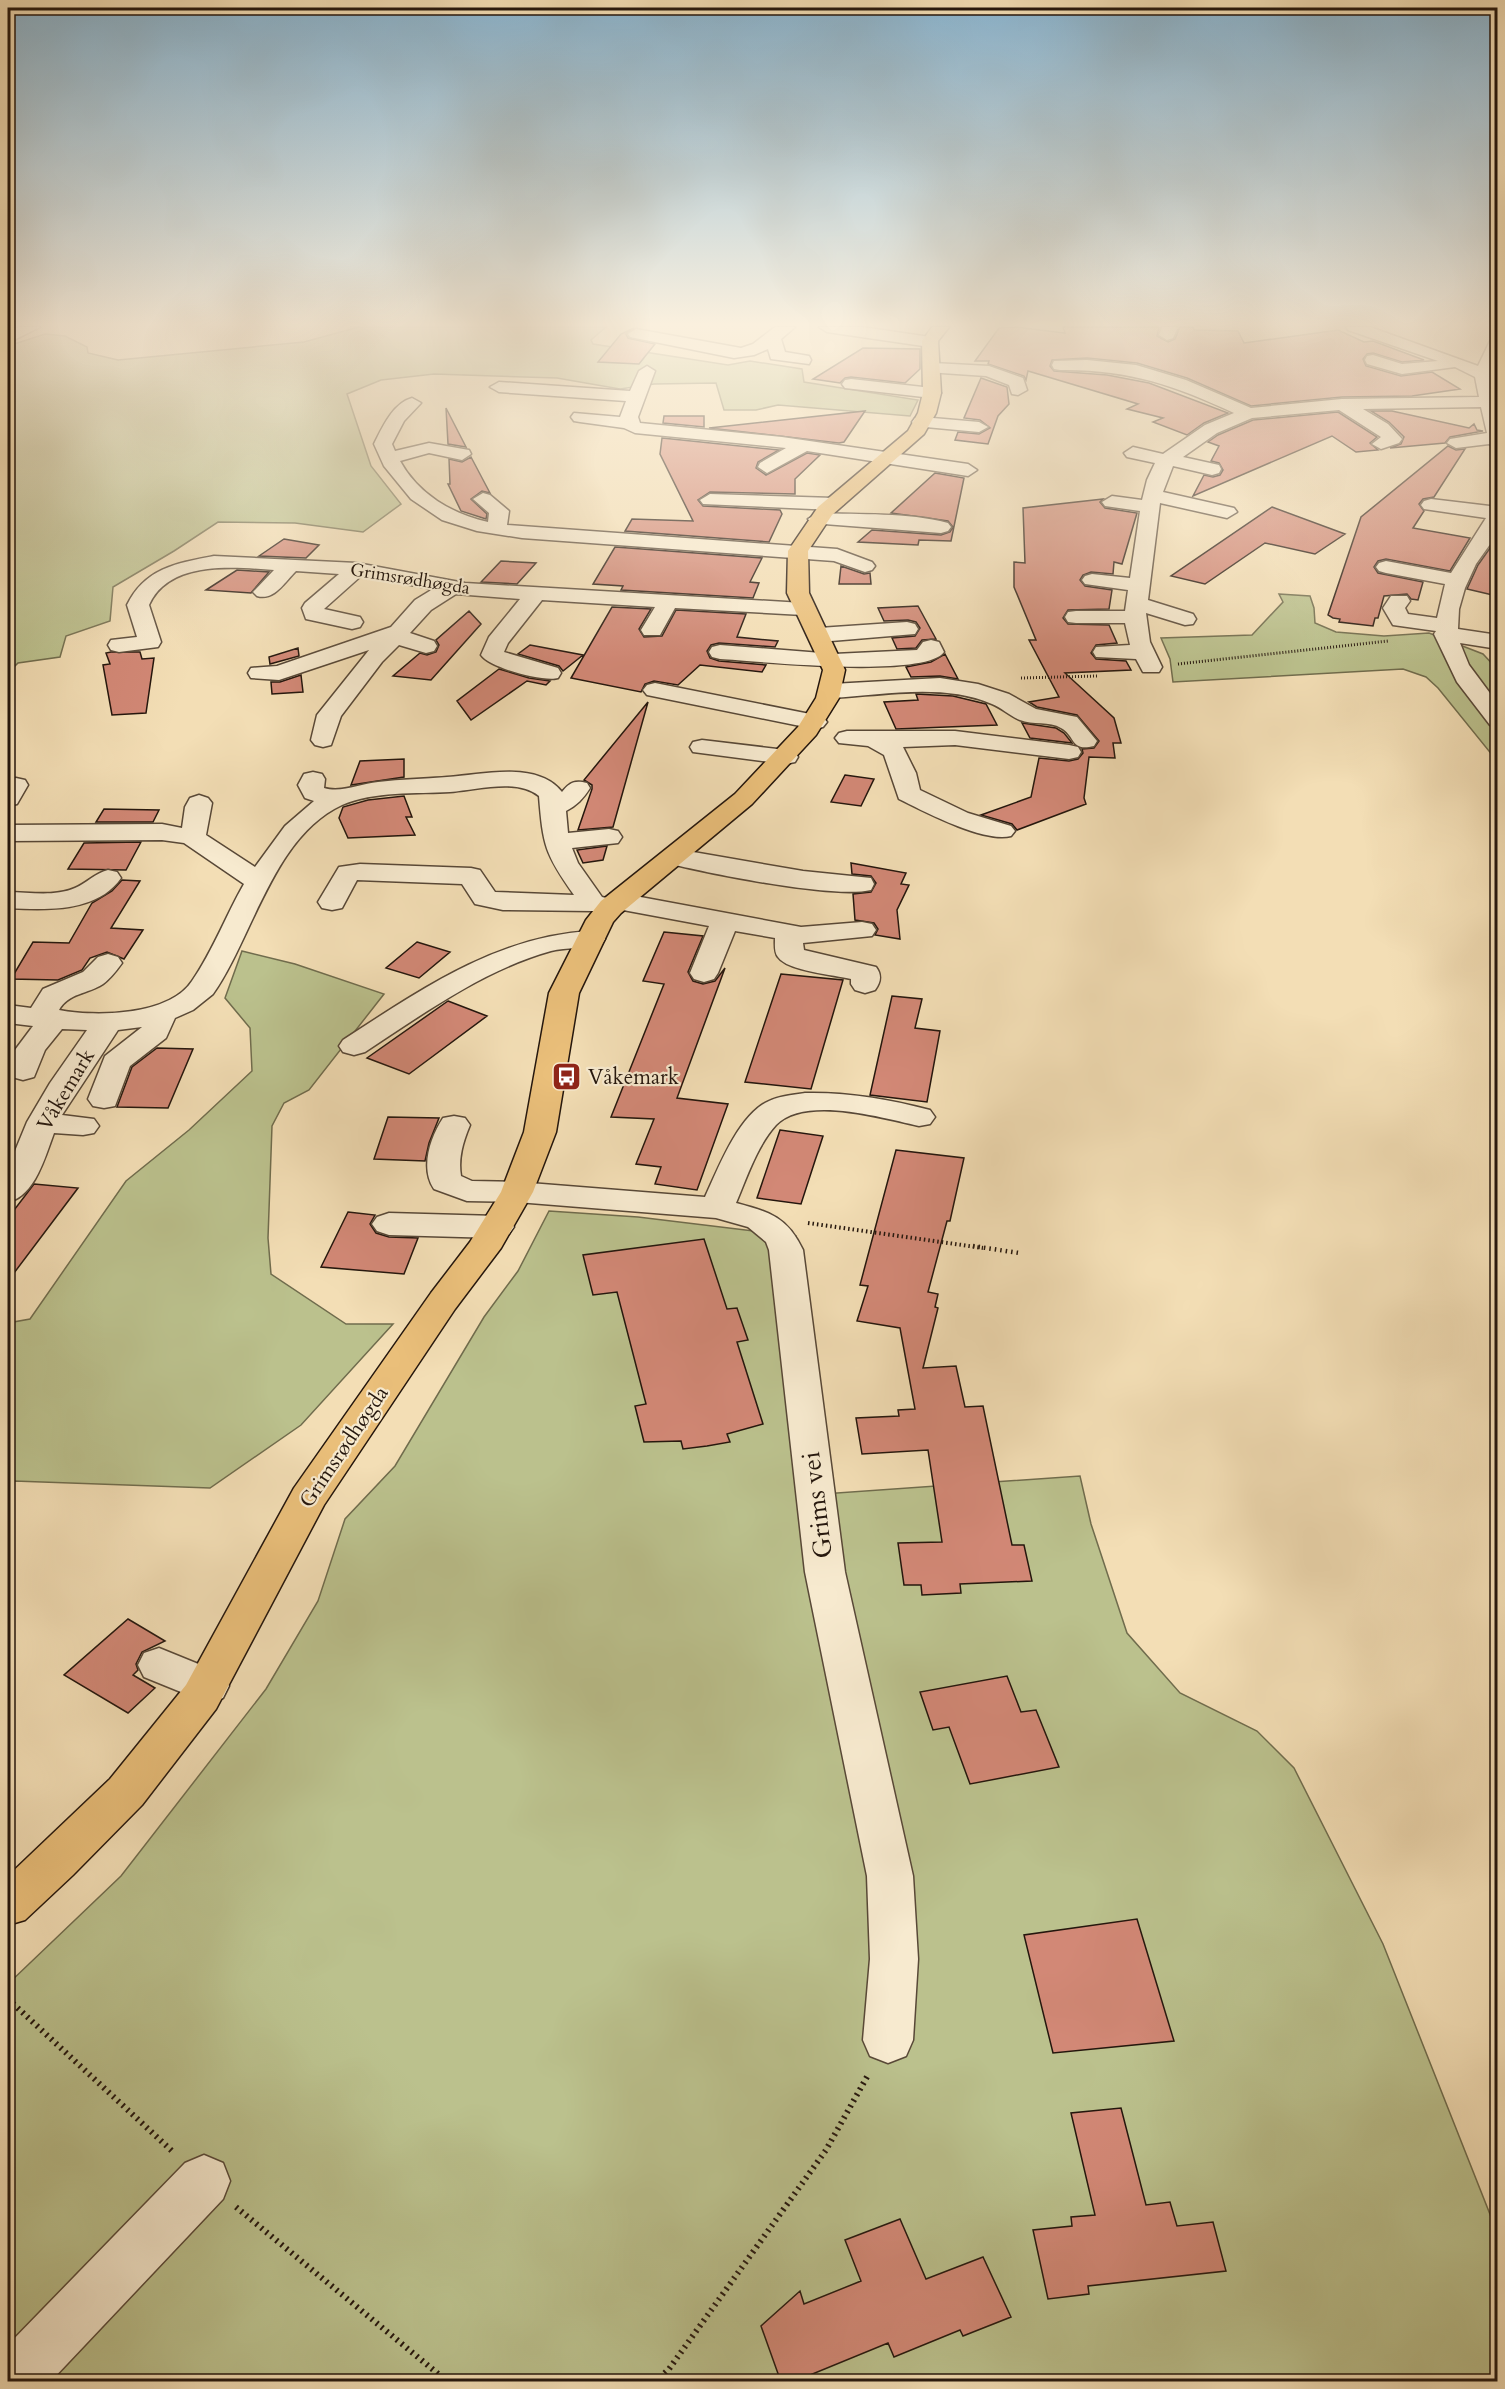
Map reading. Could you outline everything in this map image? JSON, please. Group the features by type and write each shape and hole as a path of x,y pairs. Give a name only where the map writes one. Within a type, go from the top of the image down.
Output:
{"main road":[{"path":"825,654 796,575 797,552 826,511 883,471 911,438"},
{"name":"Grimsrødhøgda","path":"8,1905 57,1861 126,1792 175,1732 208,1686 308,1498 496,1227 517,1192 540,1132 564,993 608,904 676,856 802,738 825,654"}],"street":[{"path":"386,438 383,444 388,458 410,488 433,507 463,522 522,532 687,543 745,541 797,552 837,555 865,566"},
{"path":"766,438 805,445 883,471 969,470"},
{"path":"1148,660 1139,642 1137,602 1151,501 1156,480 1167,460 1198,438"},
{"path":"1212,438 1222,442"},
{"path":"1381,444 1392,438"},
{"path":"1456,442 1491,438"},
{"path":"388,458 433,444 462,454"},
{"path":"767,467 805,445"},
{"path":"1133,453 1212,469"},
{"path":"483,499 499,511 497,529"},
{"path":"710,500 826,511 941,527"},
{"path":"1112,502 1151,501 1227,512"},
{"path":"1431,506 1497,513"},
{"path":"560,513 562,534"},
{"path":"1497,513 1474,535 1457,580 1445,630 1457,665 1497,720"},
{"path":"423,518 445,529 480,533 522,532"},
{"path":"723,554 739,553 745,541"},
{"path":"638,547 679,549 687,543"},
{"path":"332,554 354,563 356,569 313,608 314,614 352,622"},
{"name":"Grimsrødhøgda","path":"119,645 153,647 138,605 144,592 155,580 179,569 214,562 356,569 450,588 668,602 706,599 825,654"},
{"path":"1141,563 1163,568"},
{"path":"264,592 291,564"},
{"path":"1386,567 1457,580"},
{"path":"1092,580 1169,616 1185,619"},
{"path":"322,740 329,715 374,657 423,605 450,588"},
{"path":"513,679 492,656 496,642 536,593"},
{"path":"1399,601 1394,608 1401,620 1490,637"},
{"path":"652,630 668,602"},
{"path":"1076,617 1137,602"},
{"path":"767,664 825,654 907,629"},
{"path":"399,632 402,639 426,646"},
{"path":"259,673 279,673 399,632"},
{"path":"720,652 921,657 933,652 932,647"},
{"path":"1104,652 1148,660"},
{"path":"825,654 894,751 904,773 907,803 1002,831"},
{"path":"492,656 550,673"},
{"path":"702,747 802,738 847,738 869,714 940,685 970,689 989,695 1029,715 1069,722 1077,747 956,738 869,714"},
{"path":"656,690 802,738"},
{"path":"313,779 310,785 314,793 335,799"},
{"name":"Våkemark","path":"8,1014 109,1021 162,1013 193,998 203,988 259,882 307,815 335,799 417,801 498,780 520,781 546,789 551,794 549,826 565,864 608,904"},
{"path":"578,788 549,826 609,837"},
{"path":"192,837 196,829 195,816 199,803"},
{"path":"8,832 165,823 192,837 259,882"},
{"path":"676,856 724,867 802,879 861,884"},
{"path":"332,902 348,873 471,876 485,898 503,902 608,904 725,922 802,960 866,973 865,984"},
{"path":"8,900 62,901 78,898 98,888 108,878"},
{"path":"704,973 725,922"},
{"path":"787,954 801,935 862,930"},
{"path":"354,1046 460,981 515,954 548,943 591,939"},
{"path":"24,1071 24,1062 47,1018 53,995 93,978 108,963"},
{"path":"104,1099 116,1062 155,1032 162,1013"},
{"name":"Våkemark","path":"8,1192 15,1184 29,1136 109,1021"},
{"path":"717,1208 737,1164 761,1123 783,1106 804,1102 843,1103 902,1111 919,1117"},
{"name":"Grims vei","path":"454,1125 444,1149 442,1169 446,1182 467,1191 517,1192 717,1208 760,1220 780,1237 786,1250 825,1572 890,1876 894,1959 888,2040"},
{"path":"29,1136 83,1126"},
{"path":"389,1224 496,1227"},
{"path":"159,1665 208,1686"},
{"path":"11,2382 204,2181"}],"path":[{"path":"989,695 1005,679 1114,676 1142,672 1148,660 1445,630"},
{"path":"760,1220 810,1223 1019,1253"},
{"path":"655,2382 669,2369 826,2150 888,2040"}],"green space":[{"path":"8,438 362,438 371,466 401,504 363,532 295,523 218,522 113,587 110,621 66,636 60,657 18,663 8,673"},
{"path":"1279,594 1310,596 1315,623 1336,632 1384,636 1429,633 1483,654 1497,669 1497,761 1438,688 1426,677 1403,669 1173,682 1170,659 1161,638 1252,635 1283,602"},
{"path":"242,951 295,964 384,994 309,1090 284,1103 272,1126 268,1238 271,1274 346,1324 393,1324 301,1425 210,1488 14,1481 8,1483 8,1323 30,1319 126,1181 189,1130 252,1071 250,1028 225,998"},
{"path":"549,1211 638,1217 796,1236 823,1494 1080,1476 1091,1524 1127,1633 1180,1693 1257,1731 1294,1768 1383,1944 1497,2232 1497,2381 8,2382 8,1984 121,1876 266,1689 318,1601 345,1519 395,1466 484,1317 518,1271"}],"building":[{"path":"448,438 462,438 466,447 448,444"},
{"path":"662,438 779,450 758,462 756,468 766,475 807,453 820,455 795,479 795,494 710,492 698,500 703,506 780,510 782,514 769,542 625,531 632,519 693,521 660,454"},
{"path":"800,438 846,438 839,443"},
{"path":"956,438 990,438 988,444"},
{"path":"1213,438 1326,438 1193,496 1204,475 1213,477 1220,475 1223,470 1219,463 1211,461 1219,446 1208,442"},
{"path":"1336,438 1375,438 1370,443 1378,450 1356,452"},
{"path":"1403,438 1449,438 1445,443 1390,448 1401,444"},
{"path":"1448,446 1456,450 1465,449 1434,497 1423,499 1419,504 1424,511 1413,528 1470,538 1450,571 1386,559 1378,561 1374,567 1378,573 1423,582 1418,600 1411,599 1407,594 1384,596 1378,618 1375,618 1373,626 1339,622 1340,619 1328,615 1361,517"},
{"path":"471,457 490,493 482,491 471,499 487,514 486,519 461,511 448,484 450,484 449,459 462,462"},
{"path":"935,473 964,478 951,541 919,540 918,545 858,542 872,530 941,535 950,532 953,527 948,521 891,513"},
{"path":"1103,499 1100,502 1105,508 1137,513 1122,564 1114,562 1113,574 1091,572 1083,575 1080,580 1085,586 1112,590 1109,609 1068,610 1063,618 1068,624 1109,625 1117,643 1096,645 1091,653 1096,659 1126,661 1131,670 1065,673 1114,718 1121,743 1113,743 1115,758 1089,757 1084,798 1086,804 1017,830 1012,824 981,815 1031,797 1039,758 1069,761 1078,759 1083,753 1082,749 1094,748 1099,741 1077,715 1037,707 1029,702 1059,697 1029,640 1036,640 1014,587 1014,562 1025,563 1023,508"},
{"path":"1272,507 1345,534 1315,554 1265,543 1205,584 1171,576"},
{"path":"284,539 319,545 306,558 259,556"},
{"path":"1497,541 1497,596 1467,589 1478,565"},
{"path":"615,547 762,558 750,582 759,583 753,598 621,590 623,586 593,584"},
{"path":"501,561 536,563 517,584 481,582"},
{"path":"841,566 864,574 870,573 871,584 839,584"},
{"path":"237,570 269,572 251,593 206,590"},
{"path":"918,606 936,639 922,640 916,648 897,649 892,638 915,636 920,628 916,622 908,620 884,621 878,608"},
{"path":"612,607 651,609 639,629 644,637 662,636 676,610 746,614 737,637 778,641 775,647 719,643 711,645 707,651 710,658 719,661 766,665 762,672 700,665 678,685 654,681 645,684 641,692 571,678"},
{"path":"469,611 481,624 431,680 393,676 420,653 427,655 436,652 439,645 436,640"},
{"path":"530,645 583,655 563,671 559,666 518,654"},
{"path":"298,648 299,656 270,664 269,657"},
{"path":"140,652 142,659 154,658 146,713 112,715 103,665 110,664 106,653"},
{"path":"945,654 958,679 940,676 911,677 906,667 931,662"},
{"path":"499,669 529,678 550,681 546,685 527,681 471,720 457,701"},
{"path":"301,675 303,692 272,694 271,682 280,682"},
{"path":"916,694 953,696 986,704 997,725 896,729 884,702 918,700"},
{"path":"648,702 613,827 578,830 592,789 592,785 584,780"},
{"path":"1022,723 1056,728 1064,733 1072,743 1030,738"},
{"path":"404,759 404,777 351,785 360,761"},
{"path":"845,775 874,779 861,806 831,802"},
{"path":"404,796 412,817 406,817 415,835 348,838 339,818 343,807 368,800"},
{"path":"104,809 159,810 153,822 96,822"},
{"path":"141,842 126,870 68,869 84,843"},
{"path":"607,846 603,860 583,863 577,850"},
{"path":"851,863 906,873 901,884 909,885 897,910 900,939 875,935 878,929 874,923 855,920 853,894 871,892 876,883 871,876 852,874"},
{"path":"122,880 140,881 111,928 143,930 124,959 107,952 90,958 82,970 58,980 11,979 33,942 69,943 92,903 112,891"},
{"path":"664,932 703,936 688,972 693,981 703,984 715,981 725,968 677,1098 728,1104 697,1190 655,1184 661,1167 636,1164 654,1119 611,1117 664,984 643,981"},
{"path":"417,942 450,952 419,978 386,968"},
{"path":"781,974 843,980 811,1089 745,1082"},
{"path":"892,996 922,999 915,1028 940,1031 927,1102 870,1095"},
{"path":"448,1001 487,1016 409,1074 367,1058"},
{"path":"157,1048 193,1049 168,1108 117,1107 132,1067"},
{"path":"388,1117 439,1118 425,1161 374,1159"},
{"path":"780,1130 823,1136 801,1204 757,1198"},
{"path":"896,1150 964,1158 950,1221 947,1221 928,1292 938,1294 935,1307 938,1308 923,1368 956,1366 965,1407 983,1406 1012,1545 1024,1545 1032,1581 960,1584 961,1593 922,1595 921,1585 904,1585 898,1543 942,1542 928,1450 862,1454 856,1418 899,1416 898,1410 915,1409 900,1328 857,1321 868,1286 860,1285"},
{"path":"34,1184 78,1188 8,1281 8,1218"},
{"path":"348,1212 375,1215 370,1224 376,1233 389,1237 418,1238 404,1274 321,1267"},
{"path":"704,1239 727,1309 737,1308 748,1340 737,1342 763,1424 727,1434 730,1442 707,1446 683,1449 681,1441 644,1442 635,1406 646,1404 617,1292 593,1295 583,1255"},
{"path":"128,1619 165,1641 142,1652 136,1664 138,1670 133,1675 155,1688 128,1713 64,1675"},
{"path":"1007,1676 1021,1712 1036,1710 1059,1767 970,1784 949,1727 933,1730 920,1692"},
{"path":"1137,1919 1174,2041 1053,2053 1024,1935"},
{"path":"1121,2108 1146,2205 1170,2202 1177,2226 1213,2222 1226,2271 1088,2286 1089,2294 1048,2299 1033,2230 1072,2226 1071,2217 1095,2215 1071,2113"},
{"path":"900,2219 926,2279 983,2257 1011,2317 963,2336 960,2330 894,2357 888,2343 793,2382 781,2382 761,2326 800,2291 804,2304 861,2281 845,2240"}],"place":[{"name":"Våkemark","path":"567,1077"}]}
